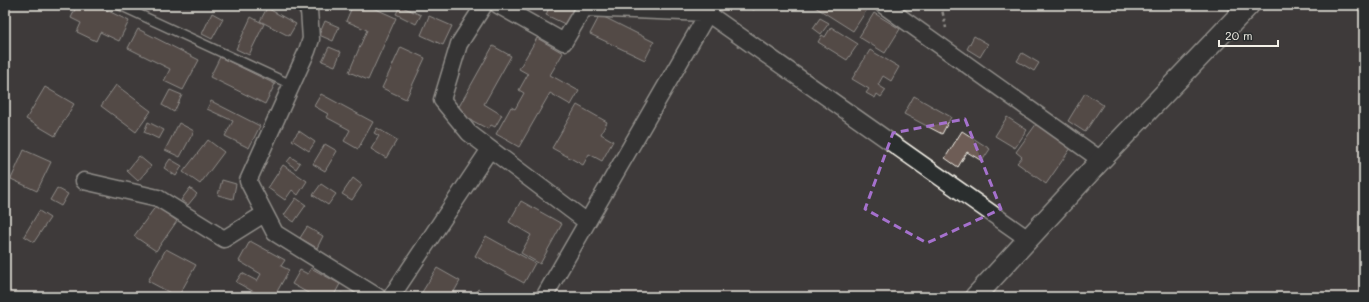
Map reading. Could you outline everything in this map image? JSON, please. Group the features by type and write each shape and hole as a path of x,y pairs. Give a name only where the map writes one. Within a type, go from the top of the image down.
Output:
{"street":[{"path":"484,5 459,44 442,100 469,133 587,222"},
{"path":"498,5 564,42 584,8 709,9 1028,239"},
{"path":"883,5 1101,160"},
{"path":"975,297 1101,160 1249,5"},
{"path":"309,7 311,39 292,85 248,181 275,233 378,297"},
{"path":"544,297 709,9"},
{"path":"391,297 490,149"},
{"path":"84,181 158,198 224,239 264,214"}],"lane":[{"path":"118,5 292,85"}],"highlighted area":[{"path":"965,119 1001,209 927,243 865,209 893,133"}],"building":[{"path":"77,5 96,5 129,21 119,41 100,32 96,41 77,32 81,23 71,18"},
{"path":"353,5 367,5 396,18 368,80 349,72 367,30 346,21"},
{"path":"550,5 571,5 578,8 569,26 546,15"},
{"path":"745,5 757,5 754,10"},
{"path":"812,5 870,5 853,31"},
{"path":"400,6 421,15 416,24 396,14"},
{"path":"267,8 296,24 289,36 260,21"},
{"path":"212,13 223,19 212,39 202,34"},
{"path":"874,13 900,29 885,53 859,37"},
{"path":"600,15 654,42 645,60 590,34"},
{"path":"429,16 452,26 443,45 421,35"},
{"path":"251,17 264,24 249,55 236,49"},
{"path":"820,18 829,23 821,34 813,28"},
{"path":"325,21 339,27 333,41 319,35"},
{"path":"831,27 858,44 847,60 818,42 822,35 825,37"},
{"path":"138,29 199,60 183,90 164,81 170,69 128,48"},
{"path":"974,36 988,44 980,57 967,49"},
{"path":"537,38 563,53 550,75 579,91 571,105 550,93 519,147 496,134 511,107 515,109 524,93 519,90 528,74 519,69"},
{"path":"493,46 511,56 484,104 502,115 495,127 491,125 488,129 456,112"},
{"path":"329,47 341,52 335,66 322,61"},
{"path":"401,47 425,58 406,99 382,88"},
{"path":"870,50 899,67 891,81 883,76 878,85 886,90 881,97 877,94 875,98 866,93 869,89 852,79"},
{"path":"1022,53 1039,63 1034,71 1017,61"},
{"path":"220,57 275,84 265,104 210,77"},
{"path":"116,85 151,111 136,132 101,106"},
{"path":"45,87 74,104 55,136 26,119"},
{"path":"170,90 182,95 174,112 162,105"},
{"path":"1085,93 1103,105 1085,132 1068,121"},
{"path":"321,94 373,122 358,149 344,141 350,130 326,117 328,114 314,106"},
{"path":"914,96 951,117 942,134 904,114"},
{"path":"211,101 260,126 249,148 225,136 233,121 207,109"},
{"path":"577,105 607,122 601,134 613,141 602,161 589,154 583,165 552,148"},
{"path":"1007,117 1027,130 1015,148 995,136"},
{"path":"148,122 164,130 159,139 144,132"},
{"path":"179,123 194,131 180,157 165,150"},
{"path":"1037,123 1071,148 1046,184 1017,163 1022,157 1016,152"},
{"path":"377,128 397,140 386,158 371,149 379,136 374,133"},
{"path":"299,131 315,142 309,151 292,140"},
{"path":"962,131 990,149 982,161 967,152 958,167 945,158"},
{"path":"208,140 224,152 200,184 183,172"},
{"path":"325,144 337,151 325,171 313,164"},
{"path":"24,150 51,162 37,191 11,179"},
{"path":"139,156 151,166 138,181 127,171"},
{"path":"291,157 300,163 296,169 287,162"},
{"path":"170,159 182,166 176,176 164,168"},
{"path":"283,165 307,181 298,195 292,190 285,200 268,188"},
{"path":"353,178 362,185 352,200 342,194"},
{"path":"222,180 236,184 233,199 218,195"},
{"path":"321,184 336,194 328,205 313,195"},
{"path":"57,188 68,194 61,206 50,200"},
{"path":"190,188 197,194 188,205 181,200"},
{"path":"296,198 306,205 294,222 284,215"},
{"path":"521,201 562,224 540,264 521,253 531,235 509,222"},
{"path":"156,206 177,221 156,251 134,236"},
{"path":"39,211 50,218 34,242 24,236"},
{"path":"307,227 323,236 317,248 300,238"},
{"path":"486,236 535,263 524,283 475,256"},
{"path":"250,241 285,260 281,266 289,270 274,297 263,297 236,282 242,273 257,281 261,274 239,261"},
{"path":"166,249 196,265 178,297 148,281"},
{"path":"311,268 340,284 333,297 315,297 292,284 300,270 308,274"},
{"path":"437,268 460,281 451,297 419,297"},
{"path":"478,289 491,297 473,297"},
{"path":"341,293 349,297 339,297"}]}
